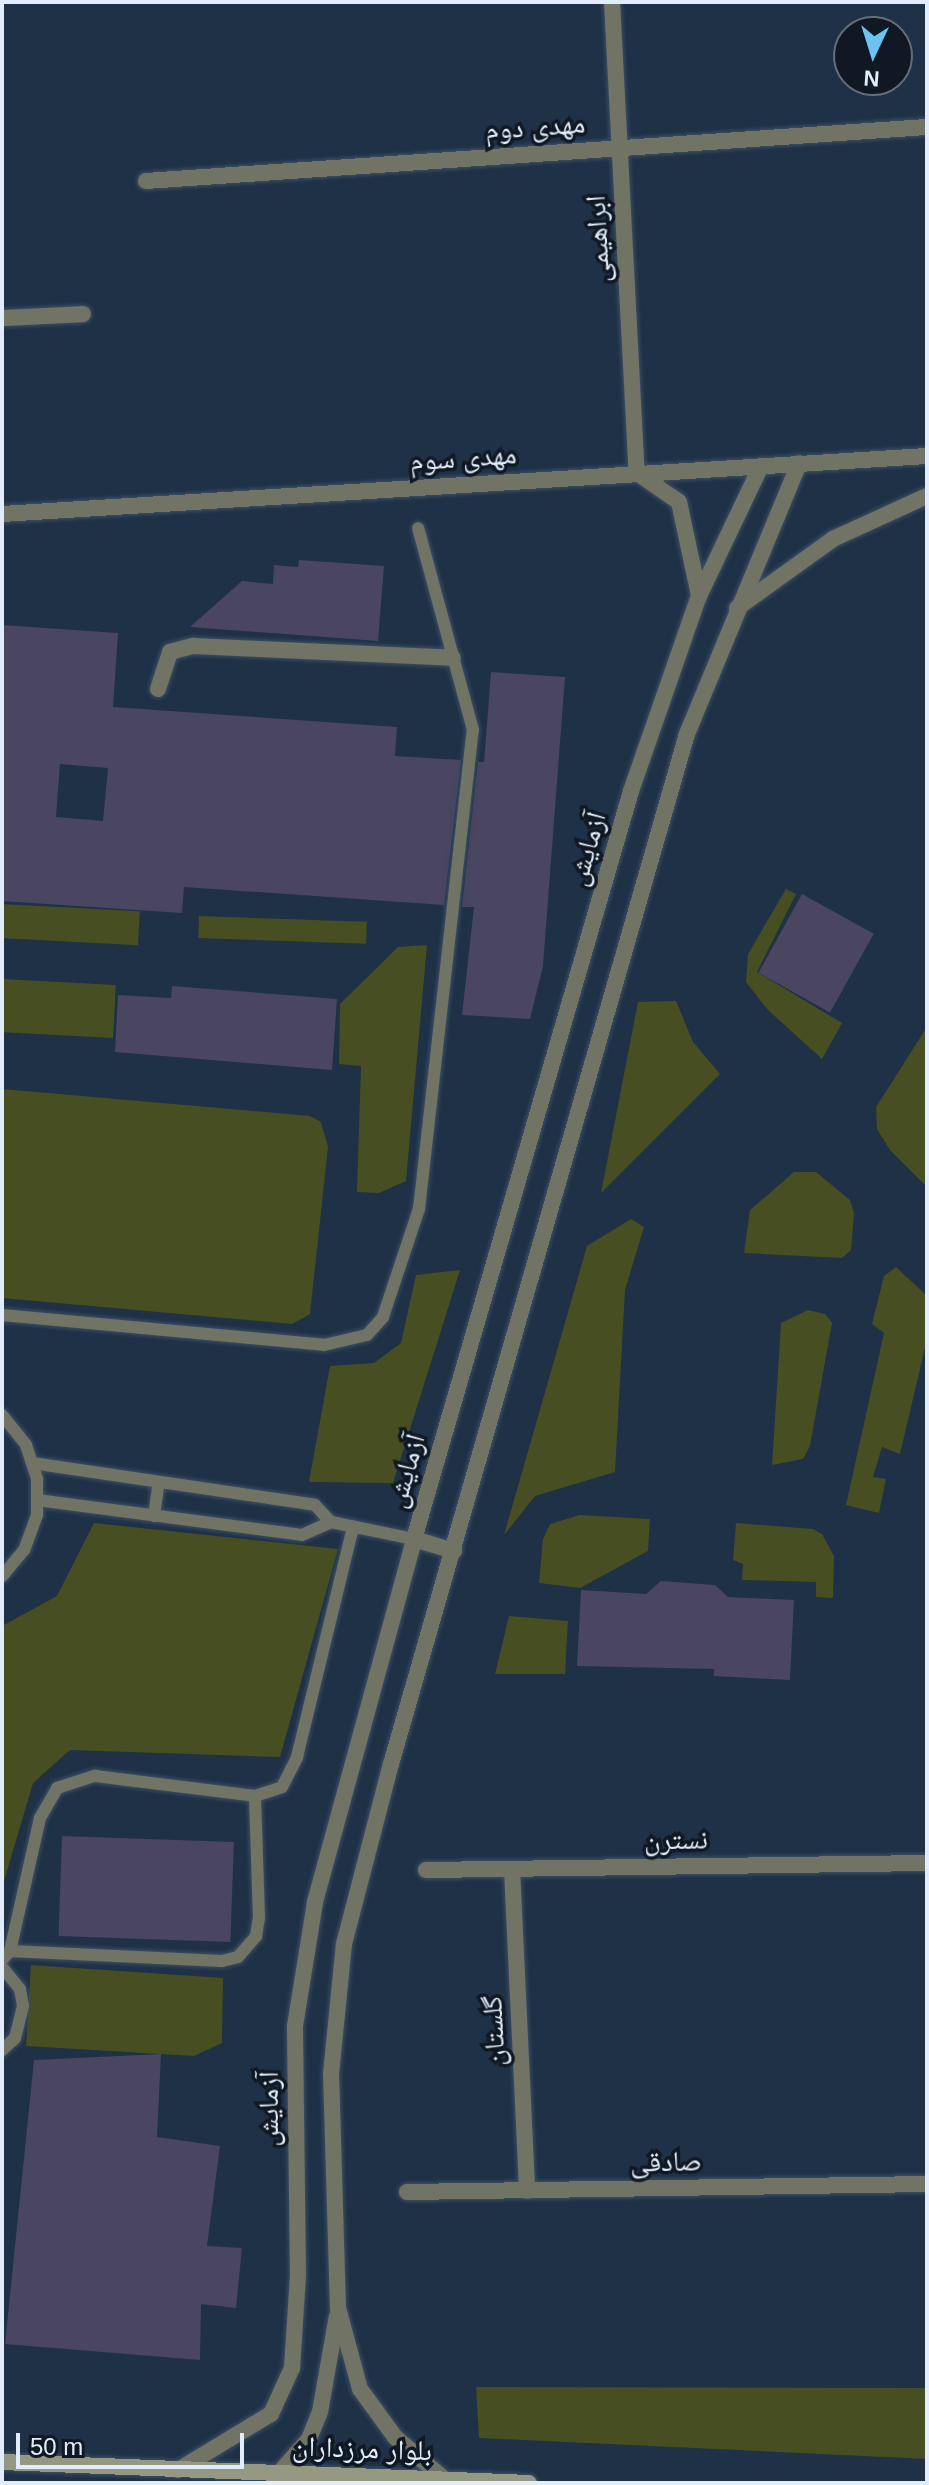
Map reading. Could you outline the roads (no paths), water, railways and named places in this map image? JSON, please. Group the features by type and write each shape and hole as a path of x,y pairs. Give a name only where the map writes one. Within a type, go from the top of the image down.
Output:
{"main road":[{"name":"بلوار مرزداران","path":"2,2462 276,2478 442,2477 529,2483"}],"street":[{"name":"ابراهیمی","path":"612,2 637,473"},
{"name":"مهدی دوم","path":"146,181 927,127"},
{"path":"2,318 83,314"},
{"name":"مهدی سوم","path":"2,514 927,456"},
{"path":"276,2478 309,2439 320,2412 338,2308 331,2074 344,1944 687,734 736,609 799,463"},
{"name":"آزمایش","path":"178,2470 271,2414 292,2368 298,2275 295,2026 304,1960 330,1841 414,1539 631,791 699,596 761,466"},
{"path":"637,473 679,502 699,596"},
{"path":"736,609 833,539 927,496"},
{"path":"158,689 170,652 193,646 453,658"},
{"path":"414,1539 454,1551"},
{"name":"نسترن","path":"426,1870 927,1863"},
{"name":"گلستان","path":"512,1869 527,2191"},
{"name":"صادقی","path":"407,2192 927,2184"},
{"path":"338,2308 360,2389 395,2437 442,2477"}],"lane":[{"path":"2,1315 324,1345 367,1335 383,1317 419,1209 454,930 473,730 418,528"},
{"path":"2,1415 26,1445 37,1500 24,1550 2,1576"},
{"path":"32,1463 315,1505 331,1522 414,1539"},
{"path":"154,1516 159,1482"},
{"path":"37,1500 302,1535 331,1522"},
{"path":"255,1796 259,1918 256,1936 238,1957 222,1961 6,1955 40,1818 57,1788 95,1776 255,1796 271,1794 291,1774 353,1527"},
{"path":"2,1967 20,1989 23,2006 15,2038 2,2050"}]}
